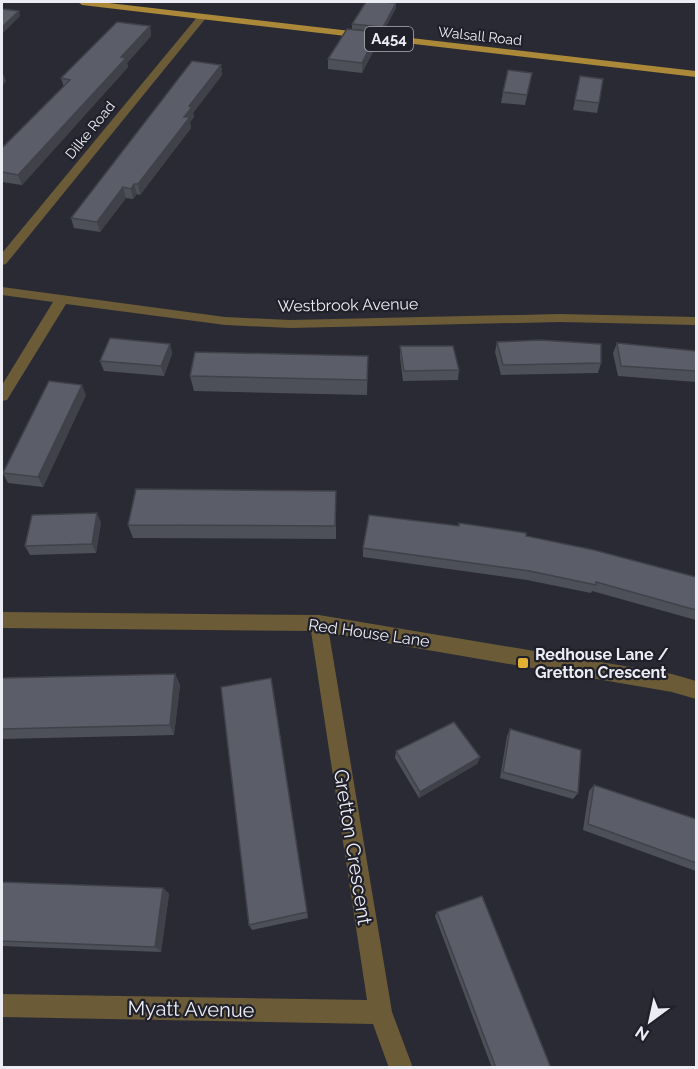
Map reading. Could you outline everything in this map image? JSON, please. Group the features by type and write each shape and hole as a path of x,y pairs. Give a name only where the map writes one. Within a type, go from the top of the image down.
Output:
{"main road":[{"name":"Walsall Road","path":"82,2 201,18 696,74"}],"street":[{"name":"Dilke Road","path":"2,261 201,18"},
{"name":"Westbrook Avenue","path":"2,291 225,321 290,324 560,318 696,321"},
{"path":"2,396 62,299"},
{"name":"Red House Lane","path":"2,620 319,623 672,683 696,690"},
{"name":"Gretton Crescent","path":"319,623 380,1012 401,1068"},
{"name":"Myatt Avenue","path":"2,1006 380,1012"}],"building":[{"path":"366,2 396,3 383,27 352,24"},
{"path":"2,9 19,11 2,27"},
{"path":"117,22 150,26 121,57 126,58 18,175 2,172 2,148 70,80 61,78"},
{"path":"347,29 378,32 362,63 328,59"},
{"path":"192,61 221,65 189,106 192,107 184,117 190,117 138,184 134,184 131,189 123,187 97,222 71,218"},
{"path":"508,70 532,73 527,95 503,92"},
{"path":"580,76 603,79 599,103 575,100"},
{"path":"110,338 170,344 161,366 100,361"},
{"path":"540,340 601,344 601,363 503,365 497,342"},
{"path":"617,343 696,351 696,371 621,366"},
{"path":"400,346 453,346 459,370 404,371"},
{"path":"195,352 368,356 367,380 190,376"},
{"path":"49,381 82,385 38,477 3,473"},
{"path":"136,489 336,491 335,526 128,525"},
{"path":"97,513 92,544 25,546 32,515"},
{"path":"369,515 459,526 459,523 526,533 526,536 594,550 696,577 696,610 596,582 596,585 530,571 363,548"},
{"path":"175,674 170,725 2,729 2,678"},
{"path":"271,678 307,912 249,925 221,687"},
{"path":"454,722 480,757 420,792 396,751"},
{"path":"510,729 581,750 578,793 503,772"},
{"path":"594,785 696,819 696,863 588,824"},
{"path":"2,882 163,888 155,947 2,941"},
{"path":"482,896 551,1068 496,1068 437,912"}],"place":[{"name":"Redhouse Lane / Gretton Crescent","path":"523,663"}]}
